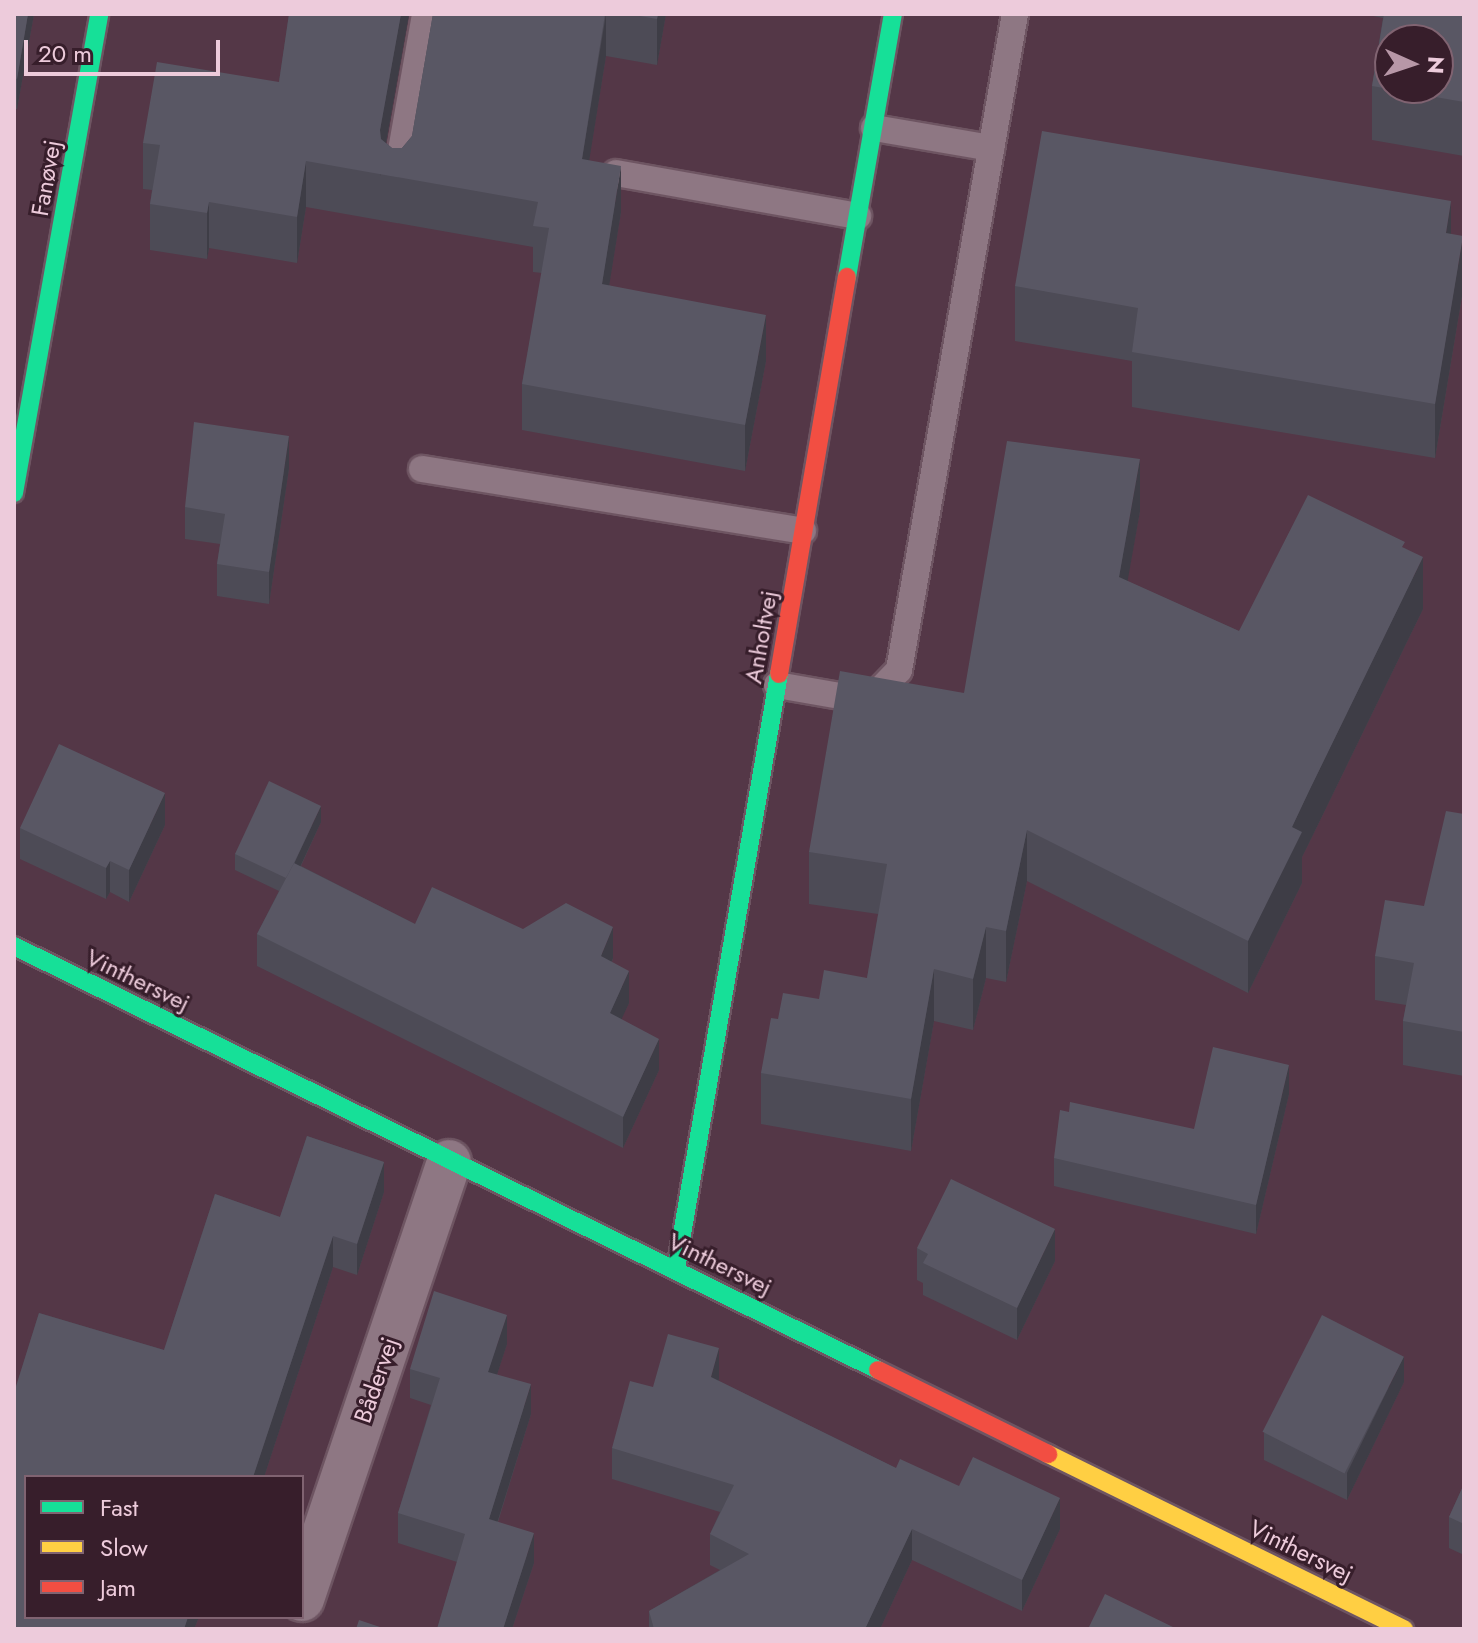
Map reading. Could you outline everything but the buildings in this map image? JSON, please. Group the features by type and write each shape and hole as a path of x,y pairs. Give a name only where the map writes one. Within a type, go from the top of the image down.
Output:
{"street":[{"name":"Fanøvej","path":"14,493 99,14"},
{"name":"Anholtvej","path":"676,1269 893,14"},
{"name":"Vinthersvej","path":"14,946 1404,1629"},
{"name":"Bådervej","path":"304,1593 449,1162"}],"lane":[{"path":"396,179 425,14"},
{"path":"777,685 869,701 899,670 1015,14"},
{"path":"874,128 991,148"},
{"path":"616,173 858,216"},
{"path":"422,469 803,531"}],"traffic: fast":[{"path":"14,493 99,14"},
{"path":"847,277 893,14"},
{"path":"676,1269 779,674"},
{"path":"14,946 878,1370"}],"traffic: slow":[{"path":"1048,1454 1404,1629"}],"traffic: jam":[{"path":"779,674 847,277"},
{"path":"878,1370 1048,1454"}]}
